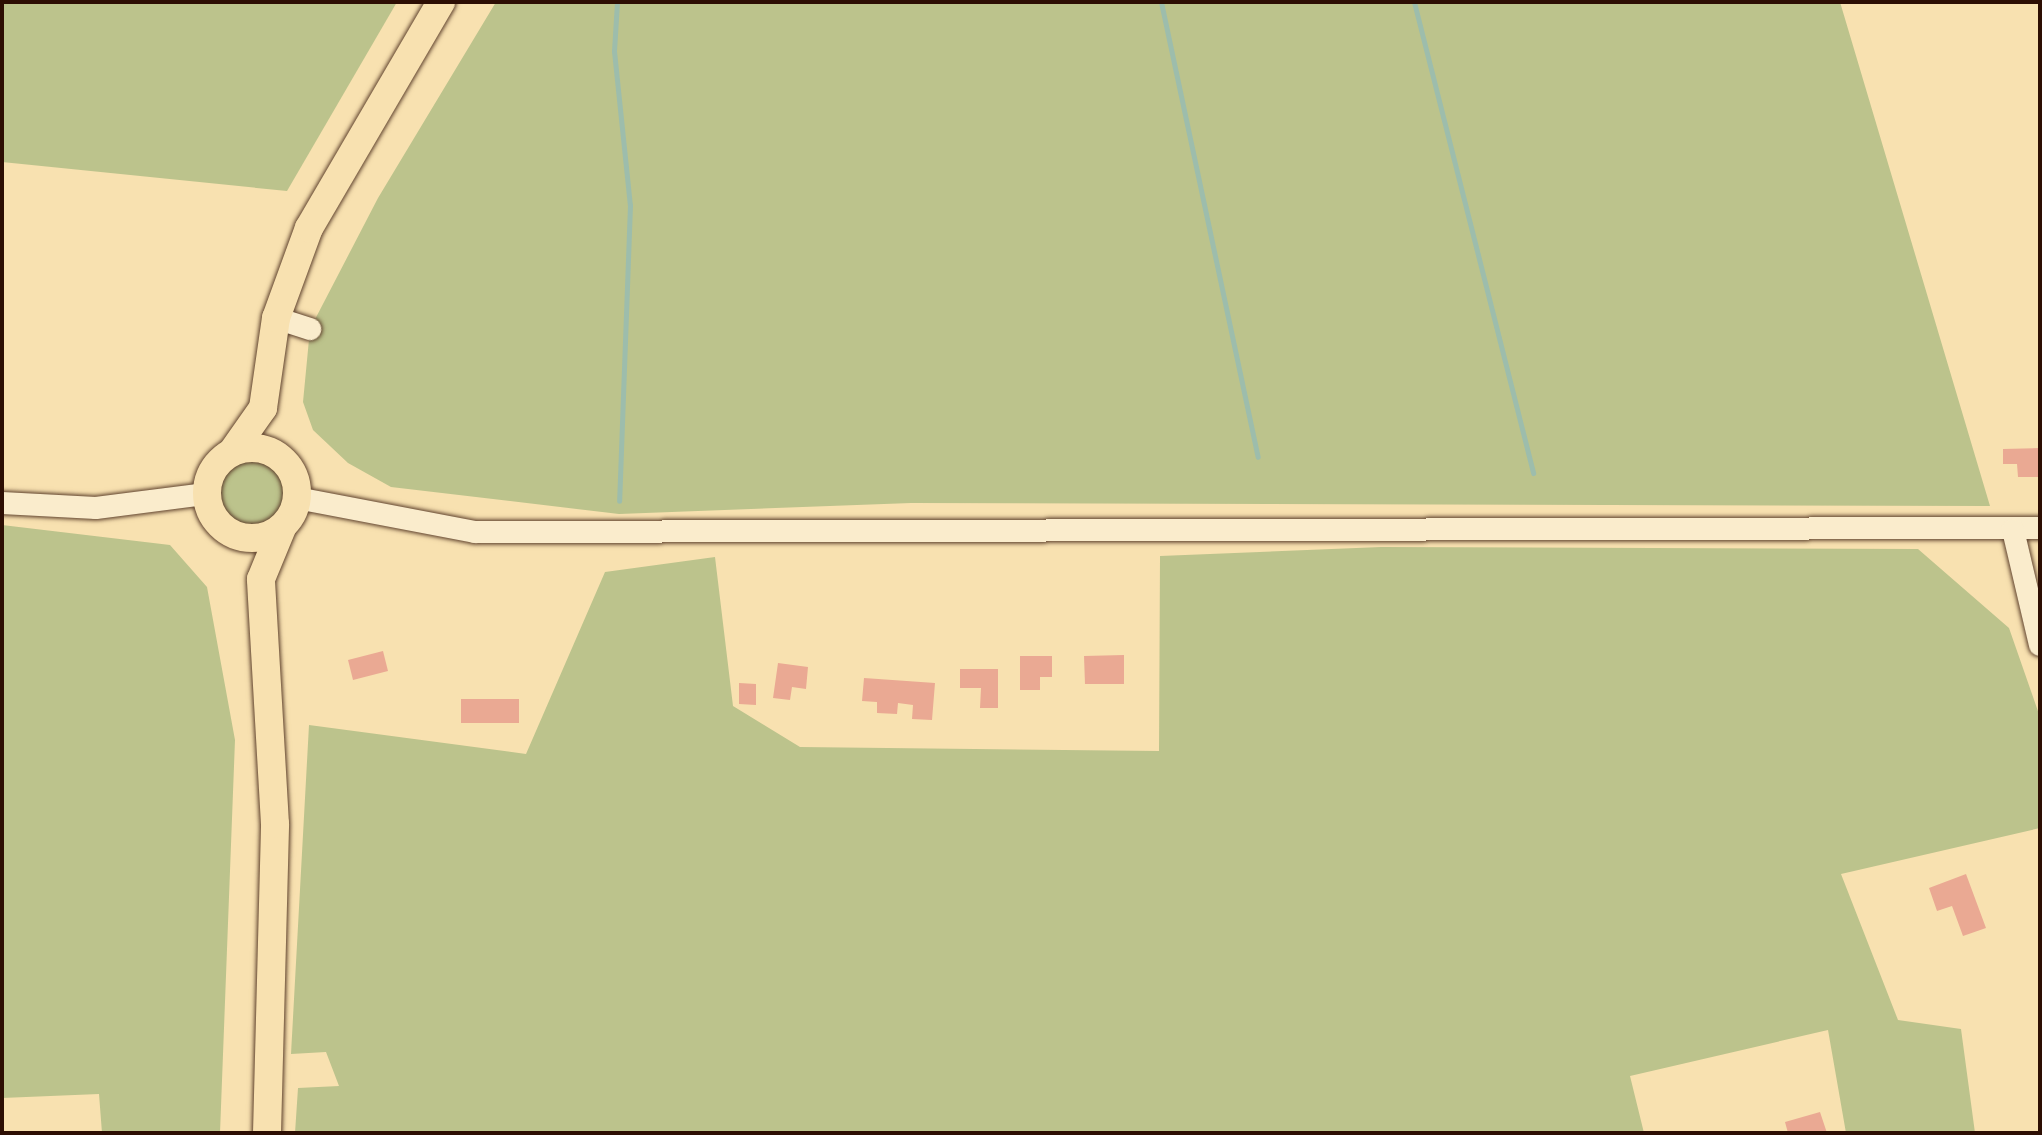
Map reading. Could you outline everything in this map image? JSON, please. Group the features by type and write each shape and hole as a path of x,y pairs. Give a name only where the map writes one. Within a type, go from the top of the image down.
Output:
{"main road":[{"path":"261,579 234,535 214,519 206,494 213,469 232,452 263,408 276,318 309,228 441,2"},
{"path":"263,408 297,498 261,579 275,824 267,1133"},
{"path":"232,452 258,448 283,460"},
{"path":"234,535 261,538 282,528"}],"street":[{"path":"276,318 310,329"},
{"path":"2,503 96,508 206,494"},
{"path":"297,498 425,528 490,532 2040,528"},
{"path":"2013,530 2040,645"}],"green space":[{"path":"2,2 397,2 287,191 2,162"},
{"path":"496,2 1840,2 1990,506 911,503 619,514 391,487 348,463 313,430 303,402 310,329 378,198"},
{"path":"260,457 279,467 287,479 287,507 279,519 267,527 246,529 227,519 219,507 217,486 227,467 239,459"},
{"path":"2,525 170,545 207,587 235,740 220,1133 102,1133 99,1094 2,1098"},
{"path":"1381,547 1918,549 2009,628 2040,717 2040,828 1841,874 1898,1020 1961,1029 1975,1133 1846,1133 1828,1030 1630,1076 1644,1133 295,1133 298,1088 339,1086 326,1052 291,1054 309,725 526,754 605,572 715,557 733,706 800,747 1159,751 1160,556"}],"building":[{"path":"2040,448 2040,477 2018,477 2017,464 2003,464 2003,449"},
{"path":"383,651 388,671 353,680 348,660"},
{"path":"1124,655 1124,684 1085,684 1084,656"},
{"path":"1020,656 1052,656 1052,677 1040,677 1040,690 1020,690"},
{"path":"778,663 808,667 806,689 792,687 790,700 773,698"},
{"path":"960,669 998,669 998,708 980,708 981,688 960,688"},
{"path":"864,678 935,683 932,720 912,719 913,705 898,703 897,714 877,713 877,702 862,701"},
{"path":"739,683 756,684 756,705 739,704"},
{"path":"461,699 519,699 519,723 461,723"},
{"path":"1966,874 1986,928 1963,936 1952,906 1937,911 1929,888"},
{"path":"1820,1112 1827,1133 1788,1133 1785,1122"}],"waterway":[{"path":"617,2 614,51 630,205 619,501"},
{"path":"1161,2 1258,457"},
{"path":"1414,2 1533,473"}]}
